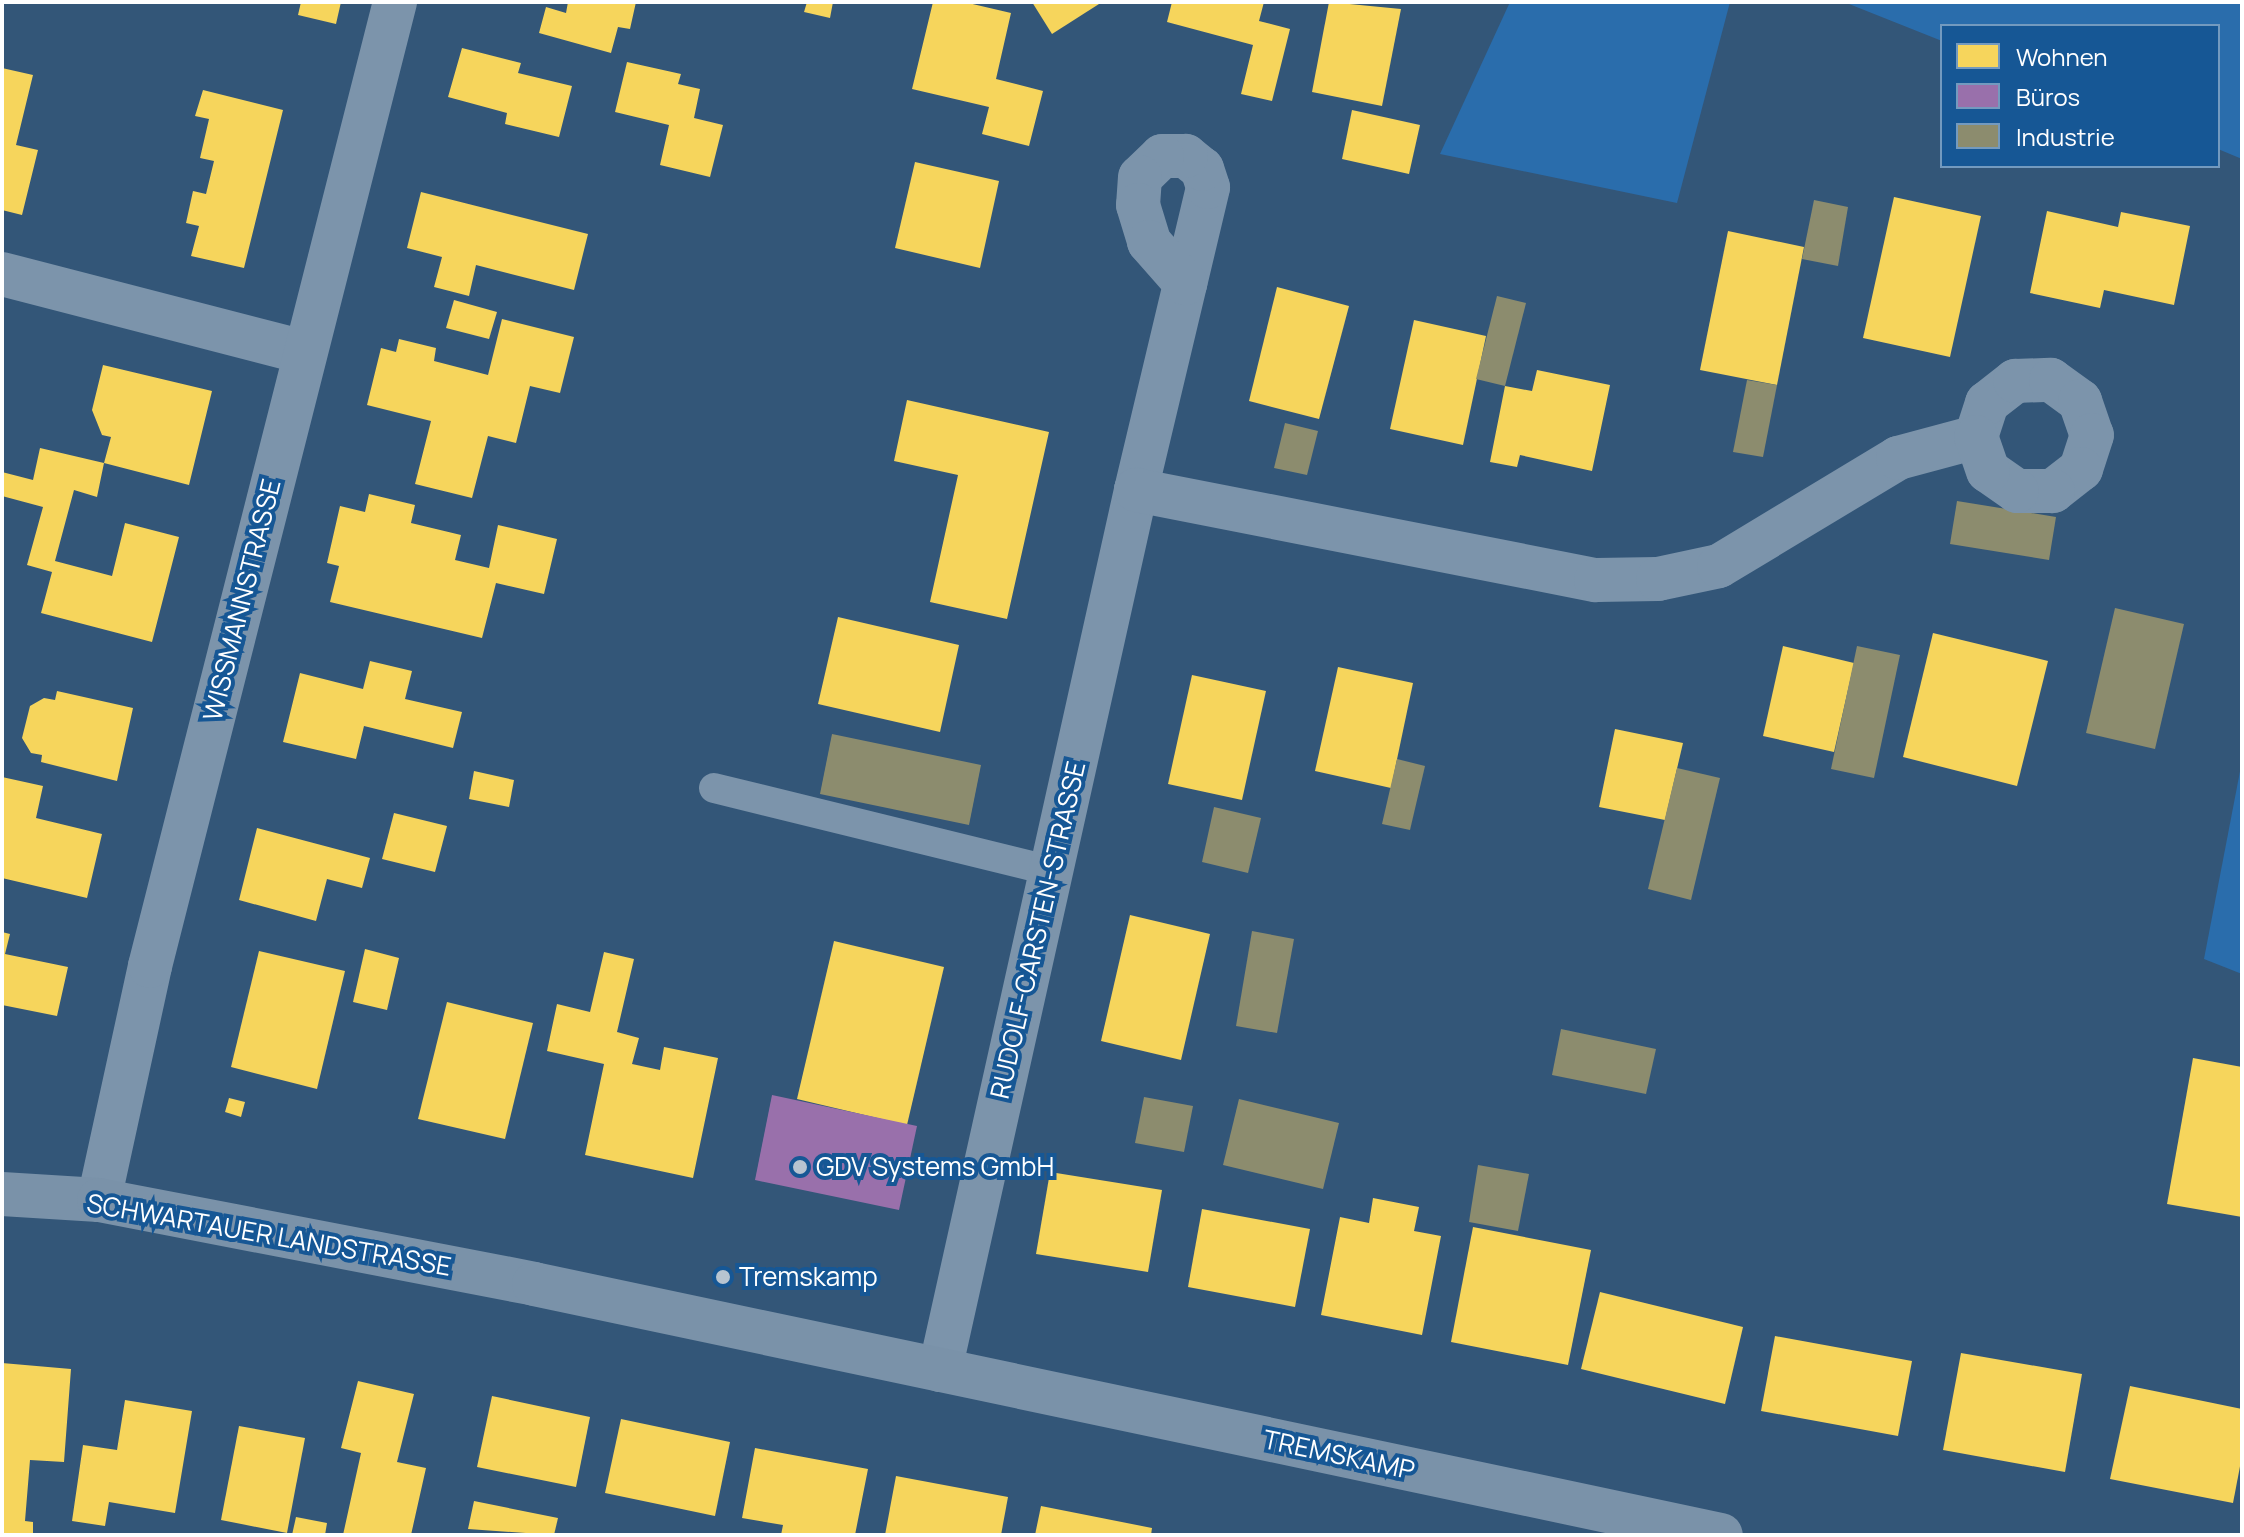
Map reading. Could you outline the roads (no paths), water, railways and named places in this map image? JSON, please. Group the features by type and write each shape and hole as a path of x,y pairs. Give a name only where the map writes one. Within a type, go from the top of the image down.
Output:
{"main road":[{"name":"SCHWARTAUER LANDSTRASSE","path":"2,1194 99,1200 534,1284"},
{"name":"TREMSKAMP","path":"534,1284 1721,1535"}],"street":[{"name":"WISSMANNSTRASSE","path":"99,1200 150,966 395,2"},
{"path":"2,274 304,352"},
{"name":"RUDOLF-CARSTEN-STRASSE","path":"940,1370 1185,283"},
{"path":"1136,490 1596,580 1658,579 1719,566 1898,458 1976,437"}],"lane":[{"path":"714,788 1051,871"}],"place":[{"name":"GDV Systems GmbH","path":"800,1167"},
{"name":"Tremskamp","path":"723,1277"}]}
